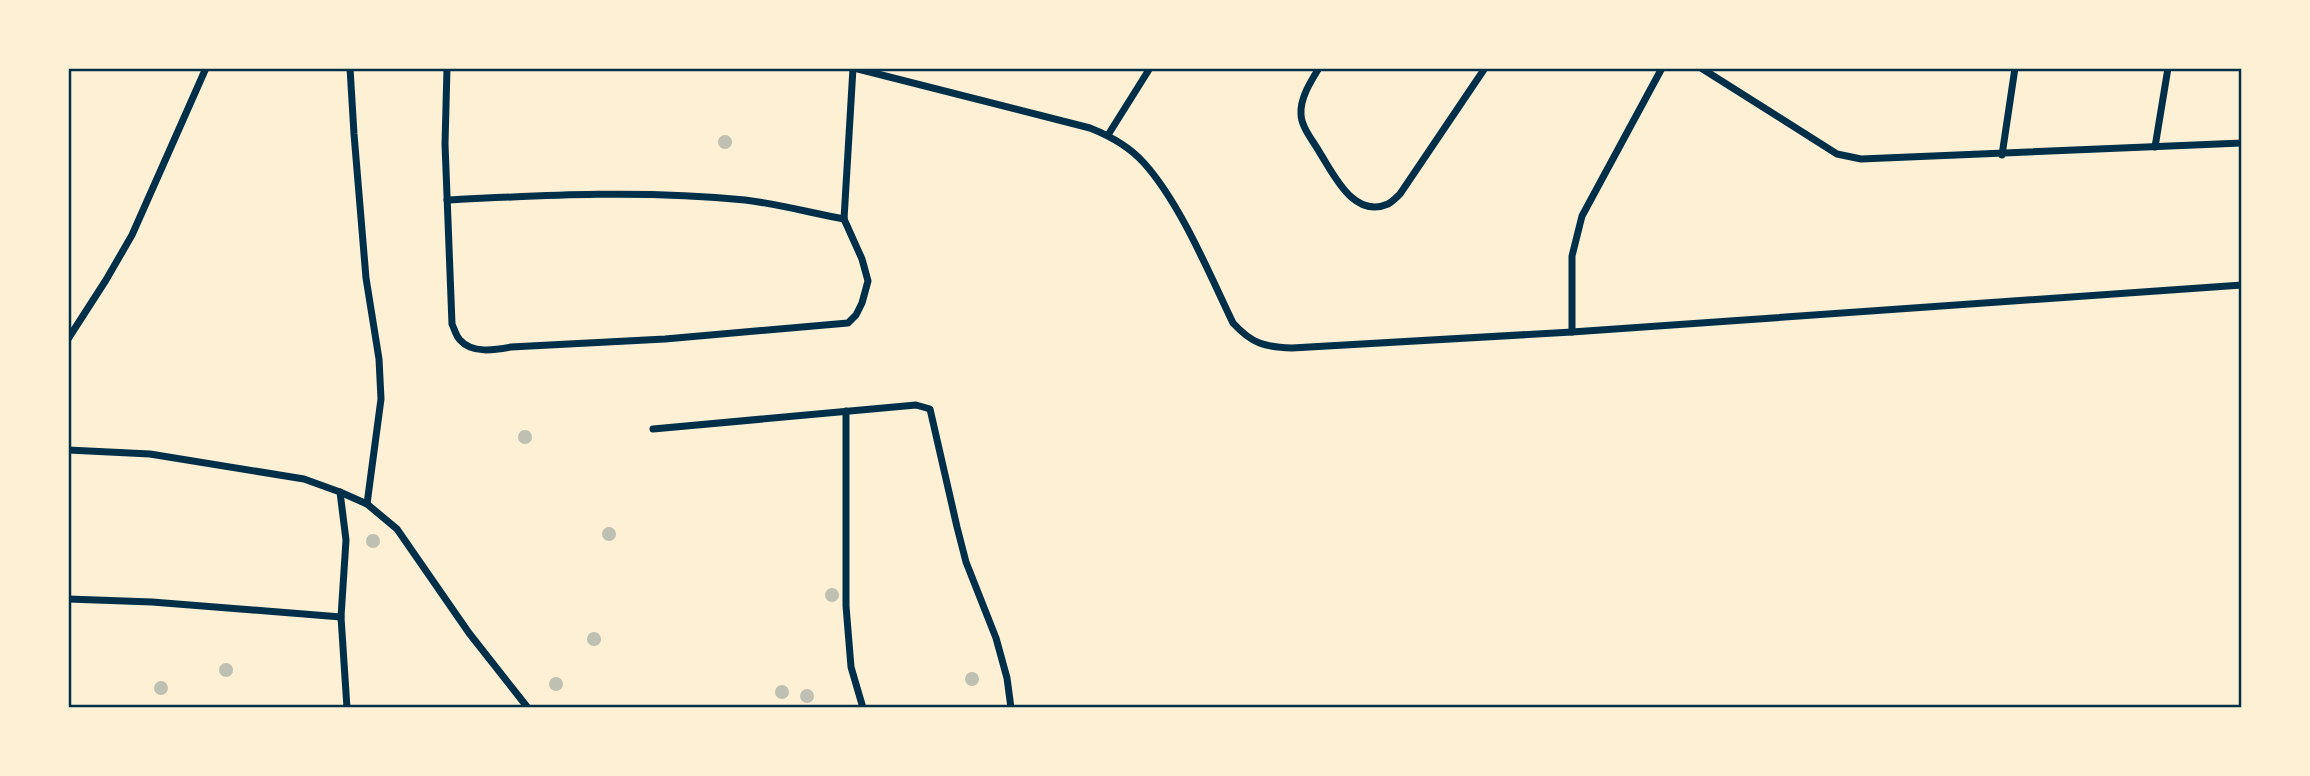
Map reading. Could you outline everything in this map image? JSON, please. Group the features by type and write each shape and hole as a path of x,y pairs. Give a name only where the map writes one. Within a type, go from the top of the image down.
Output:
{"street":[{"path":"68,339 132,235 205,68"},
{"path":"351,68 363,240 379,359 380,386 377,439 367,504"},
{"path":"447,68 445,111 452,324 460,341 474,348 492,350 664,340 848,323 856,316 868,281 862,259 844,219 853,68 1090,128 1108,135 1145,164 1184,223 1233,323 1245,336 1257,343 1292,348 1572,332 2242,285"},
{"path":"1108,135 1150,68"},
{"path":"1319,68 1304,96 1301,115 1307,131 1342,188 1358,203 1373,206 1387,204 1400,194 1485,68"},
{"path":"1572,332 1572,256 1582,216 1661,68"},
{"path":"1701,68 1838,154 1870,160 2242,143"},
{"path":"2002,155 2015,68"},
{"path":"2155,147 2168,68"},
{"path":"447,200 600,192 683,195 748,200 844,219"},
{"path":"653,429 916,405 928,407 932,411 946,486 966,562 996,639 1007,678 1011,708"},
{"path":"846,411 846,606 851,667 863,708"},
{"path":"68,450 150,454 304,480 367,504 397,529 469,633 528,708"},
{"path":"340,492 346,540 341,617 347,708"},
{"path":"68,599 152,601 341,617"}],"building":[{"path":"722,135 728,135 732,142 728,149 722,149 718,145 718,139"},
{"path":"522,430 528,430 532,437 528,444 522,444 518,440 518,434"},
{"path":"606,527 612,527 616,534 612,541 606,541 602,537 602,531"},
{"path":"370,534 376,534 380,541 376,548 370,548 366,544 366,538"},
{"path":"829,588 835,588 839,595 835,602 829,602 825,598 825,592"},
{"path":"591,632 597,632 601,639 597,646 591,646 587,642 587,636"},
{"path":"223,663 229,663 233,670 229,677 223,677 219,673 219,667"},
{"path":"969,672 975,672 979,679 975,686 969,686 965,682 965,676"},
{"path":"553,677 559,677 563,684 559,691 553,691 549,687 549,681"},
{"path":"158,681 164,681 168,688 164,695 158,695 154,691 154,685"},
{"path":"779,685 785,685 789,692 785,699 779,699 775,695 775,689"},
{"path":"804,689 810,689 814,696 810,703 804,703 800,699 800,693"}]}
